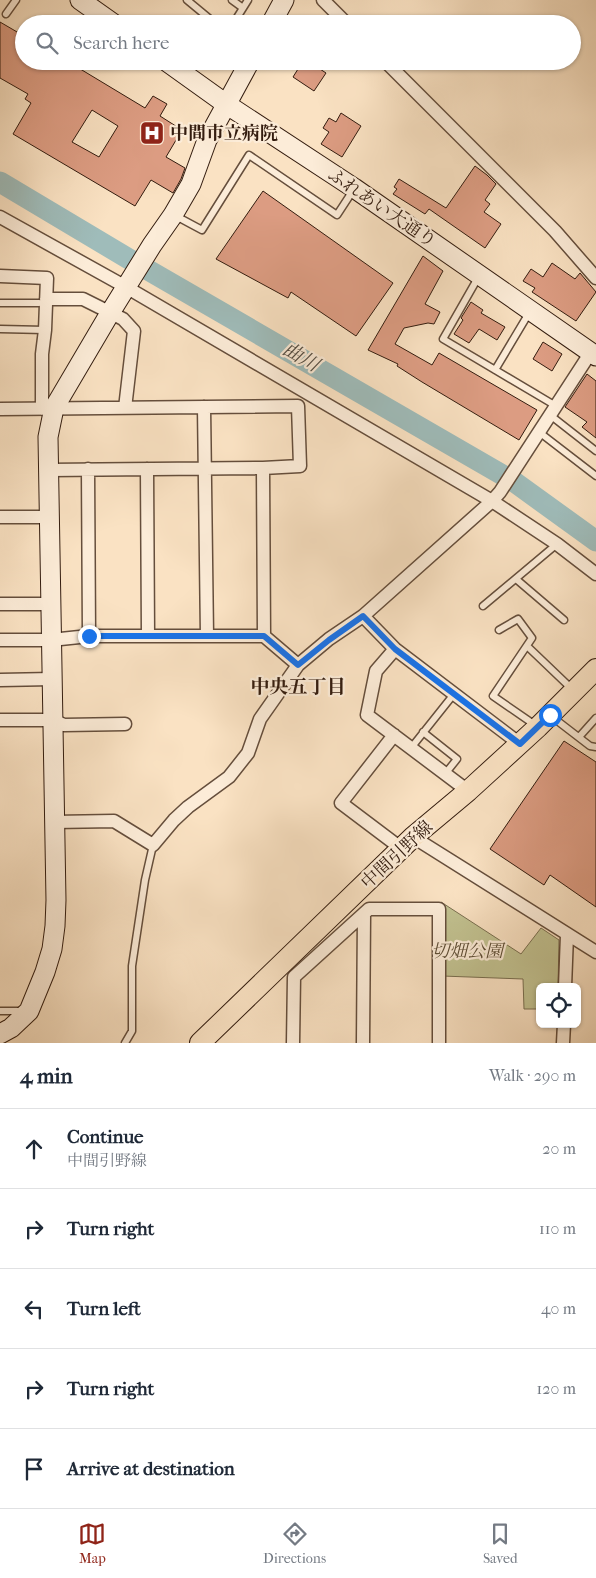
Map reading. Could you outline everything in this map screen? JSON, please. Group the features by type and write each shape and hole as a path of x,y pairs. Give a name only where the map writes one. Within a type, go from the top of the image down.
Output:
{"main road":[{"name":"中間引野線","path":"200,1043 408,843 520,744 596,669"}],"street":[{"path":"80,0 101,15"},
{"path":"276,15 284,0"},
{"path":"323,0 338,15"},
{"name":"ふれあい大通り","path":"179,70 226,104 354,188 593,354"},
{"path":"48,408 191,184 207,140 245,70"},
{"path":"394,70 555,230 596,278"},
{"path":"0,217 128,283 496,496 596,574"},
{"path":"0,276 47,278 42,301 46,330 42,354 48,408 56,900 52,949 29,1011 12,1028 0,1034"},
{"path":"42,301 83,299 123,319 134,331 126,408"},
{"path":"54,822 114,821 153,845 188,807 229,777 248,753 260,719 298,665 363,616 496,496 593,354"},
{"path":"0,409 298,406 300,466 48,470"},
{"path":"204,407 206,636"},
{"path":"263,468 264,636"},
{"path":"88,469 89,636"},
{"path":"147,469 148,636"},
{"path":"0,517 49,517"},
{"path":"0,604 50,604"},
{"path":"363,616 395,649 520,744"},
{"path":"0,640 51,640 89,636 264,636 298,665"},
{"path":"395,649 376,670 367,715 468,791"},
{"path":"0,680 52,679"},
{"path":"0,720 53,720 64,725 125,724"},
{"path":"394,735 342,803 596,952"},
{"path":"300,1043 292,1043 294,977 369,909 439,910 439,1043"},
{"path":"363,1043 364,914"},
{"path":"565,983 567,935"},
{"path":"564,1028 564,1043"}],"lane":[{"path":"6,14 16,0"},
{"path":"187,0 205,15"},
{"path":"232,0 243,8"},
{"path":"239,15 248,0"},
{"path":"173,214 202,230 249,155 337,215 354,188"},
{"path":"480,275 443,339 495,370 553,411 596,451"},
{"path":"0,302 42,301"},
{"path":"495,370 530,310"},
{"path":"0,329 46,330"},
{"path":"539,432 596,476"},
{"path":"483,606 557,544"},
{"path":"516,579 564,620"},
{"path":"499,630 518,619 532,638 493,696 579,737 590,746 596,747"},
{"path":"527,646 573,690"},
{"path":"410,748 454,694"},
{"path":"579,737 596,718"},
{"path":"423,732 457,759 444,774"},
{"path":"125,1043 132,1030 132,966 145,880 153,845"},
{"path":"0,1011 29,1011"}],"green space":[{"name":"切畑公園","path":"441,902 521,954 541,928 559,940 558,983 536,983 536,1009 524,1009 523,979 442,976"}],"building":[{"name":"中間市立病院","path":"0,22 15,31 15,70 82,70 145,108 153,96 167,104 160,116 182,130 166,157 185,168 173,193 151,180 135,206 13,134 31,103 25,99 28,94 0,78","holes":["92,110 118,126 99,157 72,142"]},
{"path":"297,70 322,70 326,73 314,91 293,77"},
{"path":"341,113 361,126 342,157 321,144 329,132 323,128 329,118 336,122"},
{"path":"475,166 496,184 485,200 490,204 484,212 501,224 485,248 429,209 425,214 393,194 397,189 394,187 399,179 446,208"},
{"path":"263,191 393,283 356,336 291,292 288,298 216,259"},
{"path":"423,256 443,271 425,304 440,312 434,324 428,323 404,328 395,344 432,365 439,353 537,410 519,440 422,382 397,366 398,364 368,350"},
{"path":"552,263 575,279 580,273 596,292 576,321 532,292 535,288 523,281 531,269 543,277"},
{"path":"471,302 483,310 481,313 505,327 497,340 479,329 469,343 454,334"},
{"path":"543,342 562,354 552,371 533,359"},
{"path":"587,374 596,381 596,438 582,427 587,422 565,407"},
{"path":"564,741 596,762 596,907 550,875 544,885 490,849"}],"waterway":[{"name":"曲川","path":"0,182 129,259 513,481 596,541"}],"place":[{"name":"中間市立病院","path":"152,133"}],"district":[{"name":"中央五丁目","path":"298,687"}],"route":[{"path":"89,636 264,636 298,665 363,616 395,649 520,744 550,715"}]}
